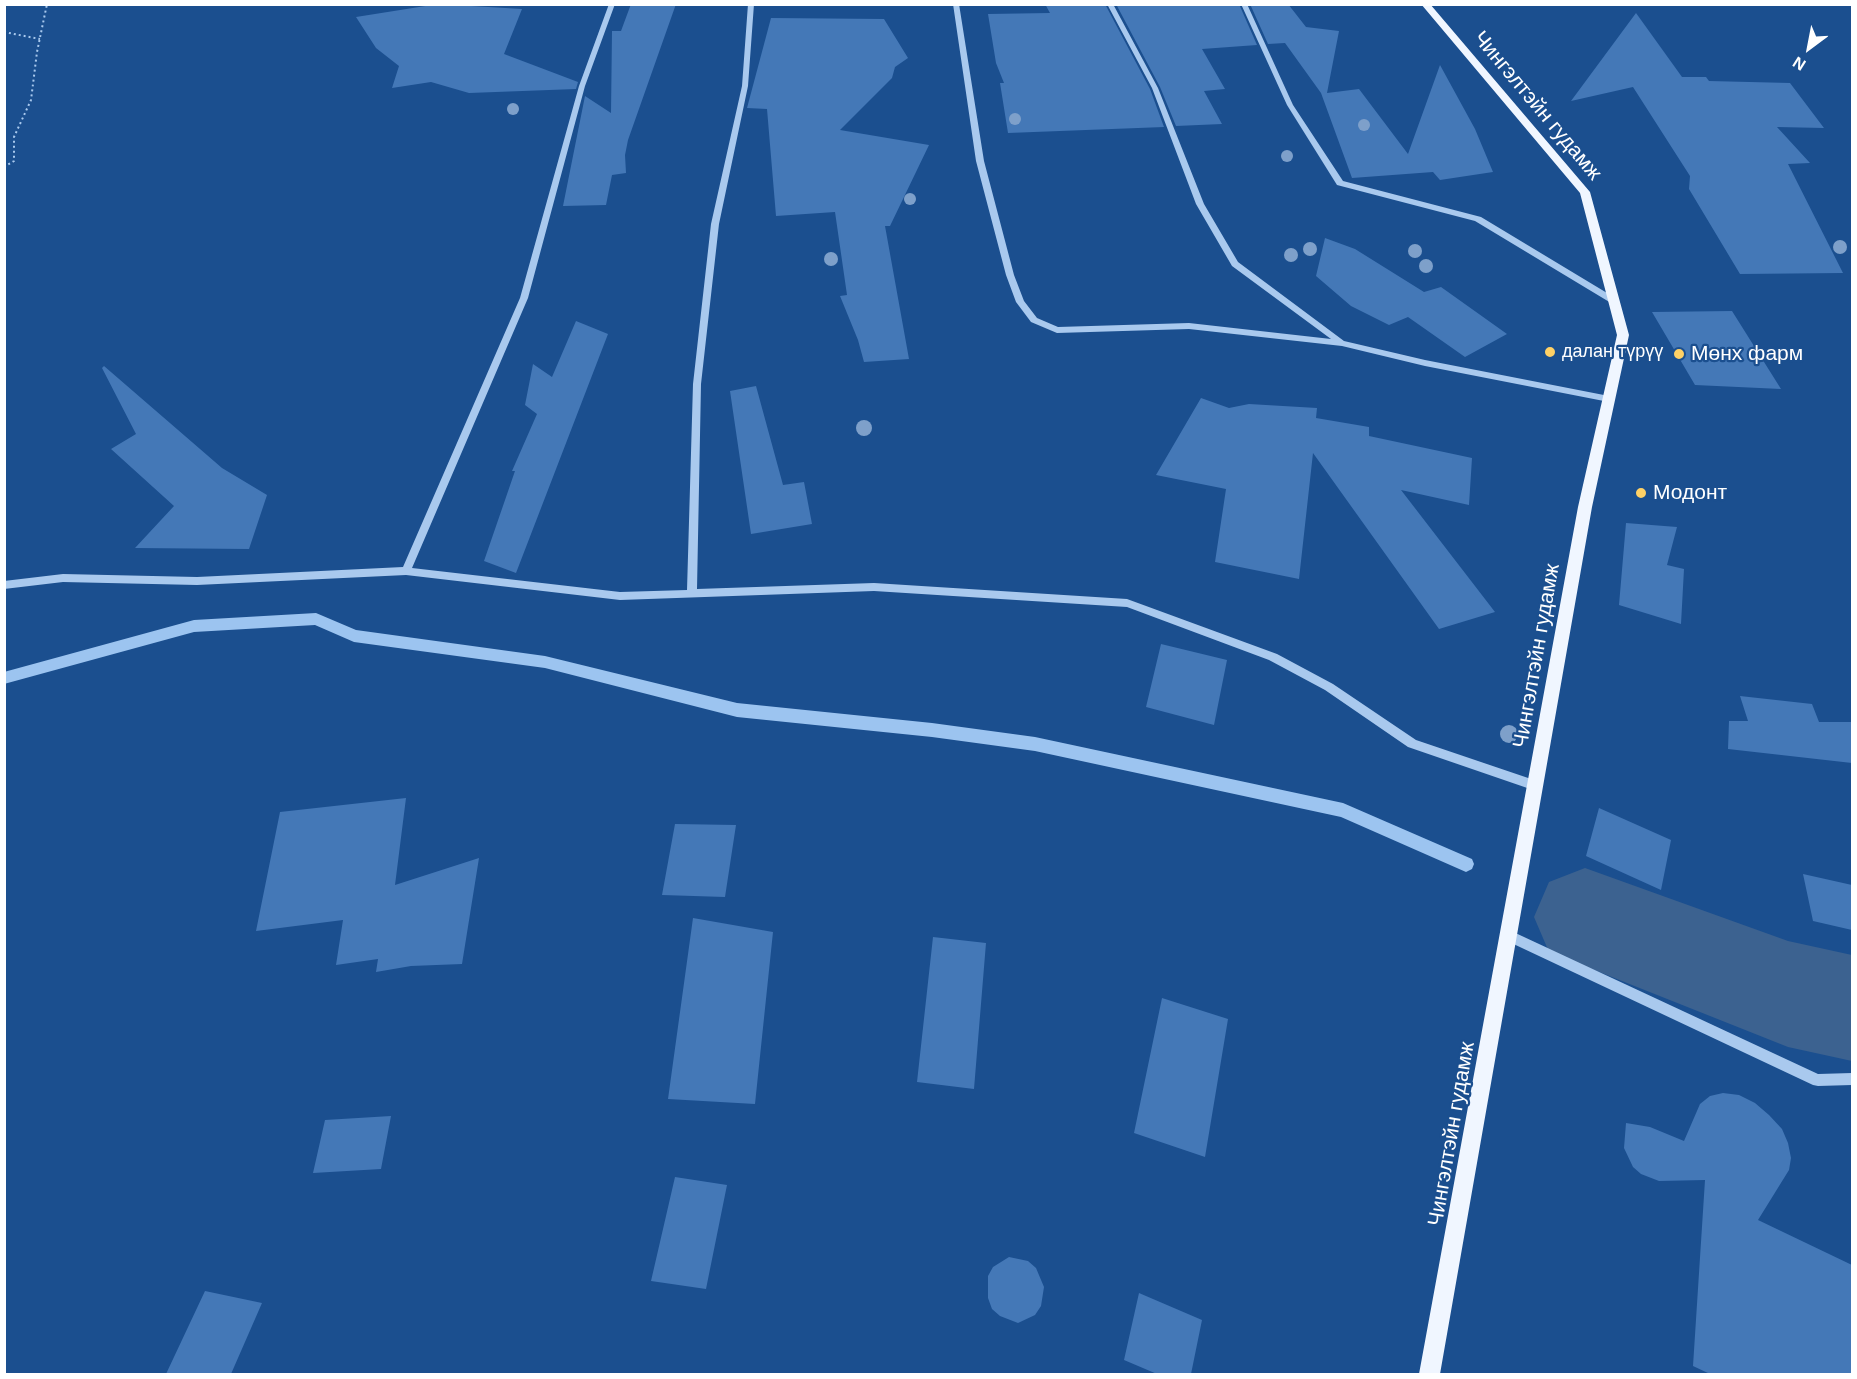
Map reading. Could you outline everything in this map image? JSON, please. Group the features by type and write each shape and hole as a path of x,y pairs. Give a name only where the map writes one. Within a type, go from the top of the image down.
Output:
{"main road":[{"name":"Чингэлтэйн гудамж","path":"1425,4 1585,192 1623,335 1585,507 1431,1374"}],"street":[{"path":"406,571 524,298 582,86 612,4"},
{"path":"693,593 697,384 715,224 745,86 751,4"},
{"path":"956,4 980,161 1010,275 1020,302 1034,320 1057,330 1189,326 1342,343 1425,363 1609,399"},
{"path":"1110,4 1155,88 1200,204 1235,264 1342,343"},
{"path":"1244,4 1290,105 1340,183 1478,219 1614,301"},
{"path":"4,585 63,578 197,581 406,571 620,596 874,587 1127,603 1273,657 1329,687 1412,744 1536,786"},
{"path":"1509,936 1818,1080 1852,1079"}],"path":[{"path":"4,167 14,160 14,137 32,100 47,4"},
{"path":"4,32 40,39"}],"building":[{"path":"438,4 522,9 504,54 578,82 576,89 469,93 431,82 392,88 399,66 376,48 356,17"},
{"path":"631,4 676,4 628,140 625,155 626,173 612,175 606,205 563,206 585,96 611,113 612,31 621,31"},
{"path":"1045,4 1105,4 1150,89 1164,127 1008,133 1000,83 1004,83 996,63 988,14 1050,13"},
{"path":"1116,4 1239,4 1257,45 1202,49 1225,89 1204,91 1222,124 1176,126 1160,87"},
{"path":"1250,4 1288,4 1306,27 1339,31 1327,93 1359,89 1408,154 1440,65 1475,129 1493,172 1440,180 1433,172 1352,178 1321,93 1285,43 1268,44"},
{"path":"1636,13 1682,77 1706,77 1709,81 1790,83 1824,128 1777,127 1810,163 1788,164 1843,273 1740,274 1689,189 1690,176 1633,87 1571,101"},
{"path":"771,18 884,19 908,58 895,67 892,78 840,130 929,145 890,226 885,226 909,359 864,362 858,340 840,296 847,295 835,212 776,216 767,109 747,108"},
{"path":"1325,238 1355,249 1424,292 1441,287 1507,334 1465,357 1408,317 1389,325 1351,306 1316,276"},
{"path":"1732,311 1781,389 1695,385 1652,312"},
{"path":"576,321 608,334 516,573 484,561 515,471 512,471 537,414 525,405 533,364 552,377"},
{"path":"104,366 222,468 267,495 249,549 135,548 174,506 111,449 136,434 102,368"},
{"path":"756,386 783,485 804,482 812,524 751,534 730,391"},
{"path":"1201,398 1229,408 1249,404 1317,408 1316,418 1369,427 1369,436 1472,458 1469,505 1401,490 1495,612 1439,629 1313,453 1299,579 1215,562 1226,489 1156,475"},
{"path":"1626,523 1677,527 1667,565 1684,569 1681,624 1619,605"},
{"path":"1161,644 1227,660 1214,725 1146,707"},
{"path":"1740,696 1812,704 1819,722 1852,722 1852,763 1728,749 1729,721 1748,721"},
{"path":"406,798 395,885 479,858 462,964 411,966 376,972 378,959 336,965 343,920 256,931 280,812"},
{"path":"1599,808 1671,840 1661,890 1586,856"},
{"path":"675,824 736,825 725,897 662,895"},
{"path":"1803,874 1852,885 1852,930 1813,921"},
{"path":"693,918 773,932 755,1104 668,1099"},
{"path":"933,937 986,943 974,1089 917,1082"},
{"path":"1162,998 1228,1019 1205,1157 1134,1133"},
{"path":"1723,1093 1739,1095 1755,1103 1782,1129 1788,1143 1791,1158 1789,1170 1758,1220 1852,1265 1852,1374 1710,1374 1693,1366 1705,1180 1659,1181 1641,1174 1633,1167 1624,1148 1626,1123 1650,1127 1684,1141 1700,1104 1710,1096"},
{"path":"391,1116 381,1169 313,1173 325,1120"},
{"path":"675,1177 727,1185 706,1289 651,1281"},
{"path":"1009,1257 1028,1261 1036,1268 1044,1287 1041,1306 1035,1315 1018,1323 1000,1316 992,1309 988,1298 988,1276 993,1267"},
{"path":"205,1291 262,1303 231,1374 166,1374"},
{"path":"1139,1293 1202,1320 1191,1374 1157,1374 1124,1360"}],"waterway":[{"path":"4,678 194,626 316,619 354,636 545,662 737,710 932,730 1035,744 1343,810 1466,864"},
{"path":"1585,917 1788,994 1852,1008"}],"place":[{"name":"далан түрүү","path":"1550,352"},
{"name":"Мөнх фарм","path":"1679,354"},
{"name":"Модонт","path":"1641,493"}]}
